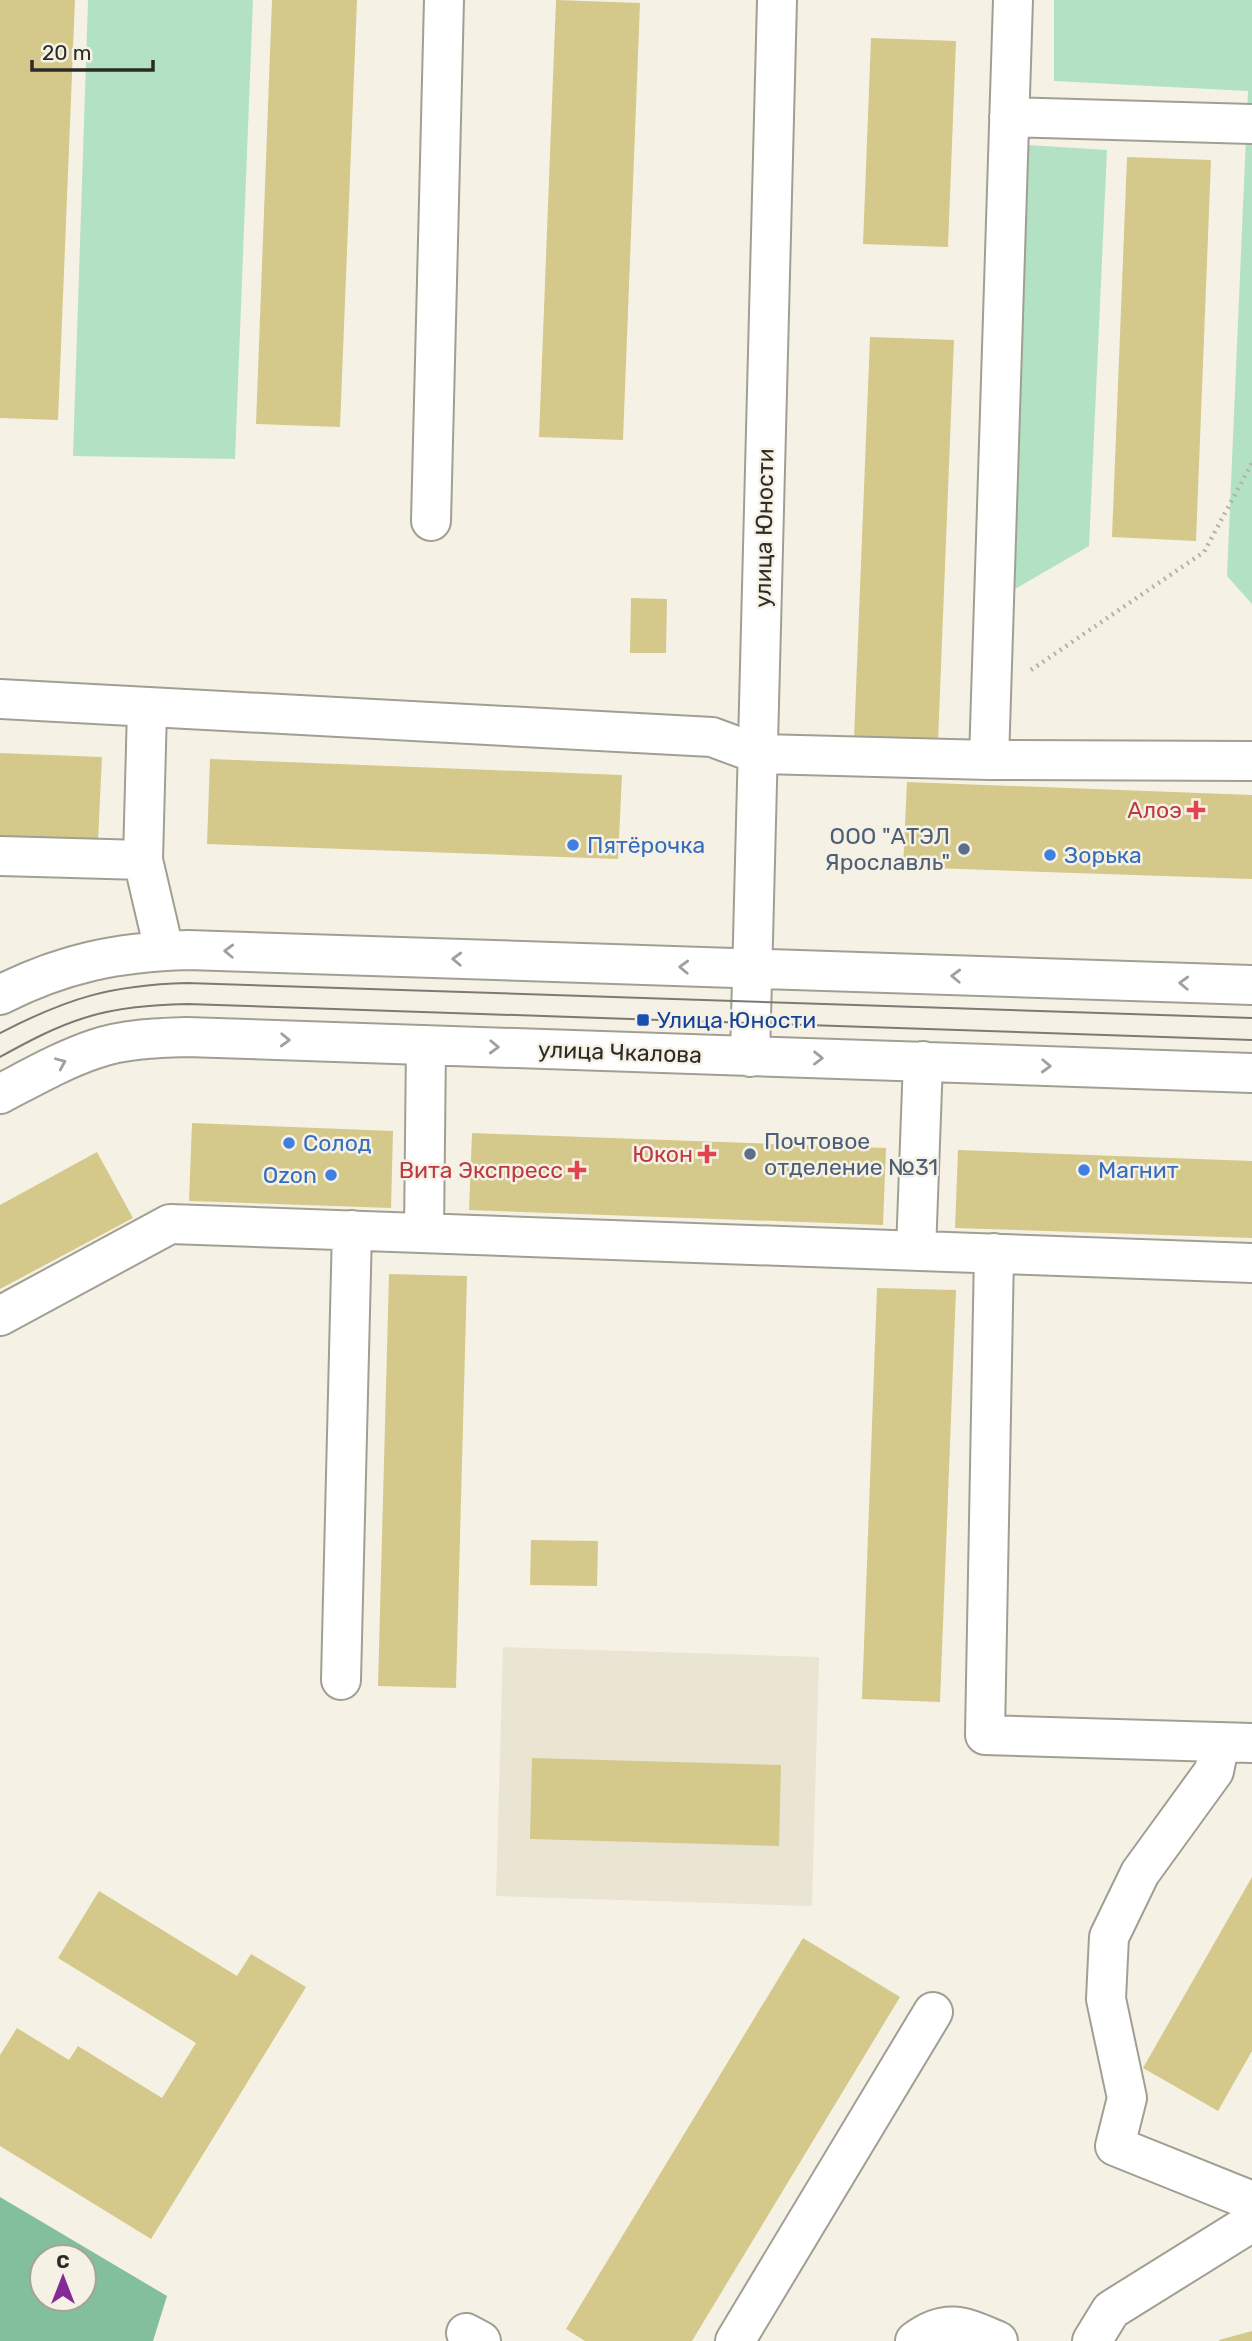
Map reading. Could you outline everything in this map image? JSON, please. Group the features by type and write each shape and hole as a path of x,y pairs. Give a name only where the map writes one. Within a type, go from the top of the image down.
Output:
{"street":[{"path":"431,521 444,0"},
{"name":"улица Юности","path":"750,1057 777,0"},
{"path":"989,760 1013,0"},
{"path":"1009,117 1252,124"},
{"path":"0,699 147,709 712,737 758,754 989,760 1252,761"},
{"path":"147,709 143,860 164,950"},
{"path":"0,856 143,860"},
{"path":"0,995 80,962 114,955 164,950 1252,985"},
{"name":"улица Чкалова","path":"0,1094 54,1066 95,1049 147,1039 187,1037 1252,1073"},
{"path":"424,1233 426,1045"},
{"path":"916,1251 923,1061"},
{"path":"0,1316 170,1224 1252,1263"},
{"path":"341,1680 352,1230"},
{"path":"994,1253 985,1735 1236,1743"},
{"path":"1236,1743 1140,1873 1109,1937 1106,2000 1127,2098 1115,2146 1252,2201"},
{"path":"734,2341 933,2012"},
{"path":"1092,2341 1111,2310 1252,2222"},
{"path":"915,2341 939,2328 962,2326 998,2341"}],"path":[{"path":"991,696 1204,552 1252,463"}],"shaded area":[{"path":"503,1647 819,1657 812,1906 496,1896"}],"green space":[{"path":"88,0 253,0 235,459 73,456"},
{"path":"1054,0 1252,0 1252,604 1227,576 1248,91 1054,81"},
{"path":"1028,145 1107,150 1089,546 1015,589"},
{"path":"0,2197 78,2243 28,2243 28,2313 98,2313 98,2255 167,2296 153,2341 0,2341"}],"building":[{"path":"0,0 75,0 58,420 0,418"},
{"path":"272,0 357,0 340,427 256,424"},
{"path":"556,0 640,3 623,440 539,437"},
{"path":"871,38 956,41 948,247 863,244"},
{"path":"1127,157 1211,160 1196,541 1112,537"},
{"path":"870,337 954,340 938,742 854,739"},
{"path":"631,598 667,599 666,653 630,653"},
{"path":"0,753 102,757 98,841 0,851"},
{"path":"210,759 622,775 618,859 207,844"},
{"path":"907,782 1252,795 1252,879 903,867"},
{"path":"192,1123 393,1131 391,1208 189,1201"},
{"path":"472,1133 886,1148 883,1225 469,1210"},
{"path":"958,1150 1252,1161 1252,1238 955,1228"},
{"path":"97,1152 133,1218 0,1289 0,1205"},
{"path":"389,1274 467,1276 456,1688 378,1686"},
{"path":"877,1288 956,1290 940,1702 862,1699"},
{"path":"531,1540 598,1541 597,1586 530,1585"},
{"path":"532,1758 781,1765 779,1846 530,1839"},
{"path":"1252,1877 1252,2051 1218,2111 1143,2068"},
{"path":"99,1891 237,1976 251,1954 306,1987 151,2239 0,2146 0,2055 17,2028 69,2060 78,2046 162,2098 196,2043 58,1958"},
{"path":"803,1938 900,1997 692,2341 585,2341 566,2329"},
{"path":"1252,2331 1252,2341 1219,2341 1219,2340"}],"tram line":[{"path":"0,1033 69,1002 112,990 187,983 1252,1018"},
{"path":"0,1057 52,1030 97,1014 136,1007 187,1004 1252,1040"}],"place":[{"name":"Алоэ","path":"1196,810"},
{"name":"Пятёрочка","path":"573,845"},
{"name":"ООО \"АТЭЛ Ярославль\"","path":"964,849"},
{"name":"Зорька","path":"1050,855"},
{"name":"Улица Юности","path":"643,1020"},
{"name":"Солод","path":"289,1143"},
{"name":"Юкон","path":"707,1154"},
{"name":"Почтовое отделение №31","path":"750,1154"},
{"name":"Вита Экспресс","path":"577,1170"},
{"name":"Магнит","path":"1084,1170"},
{"name":"Ozon","path":"331,1175"}]}
